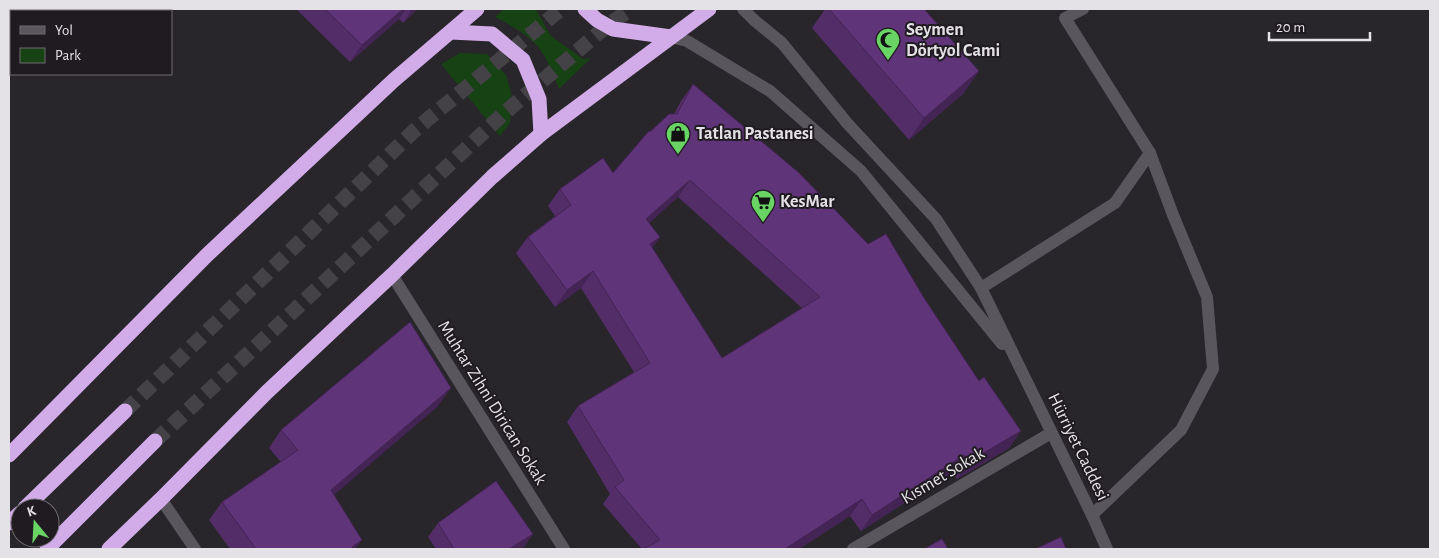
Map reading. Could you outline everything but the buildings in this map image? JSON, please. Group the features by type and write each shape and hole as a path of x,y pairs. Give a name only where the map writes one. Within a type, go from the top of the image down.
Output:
{"highway":[{"path":"9,454 208,255 394,80 477,9"},
{"path":"586,9 597,20 613,28 671,38"},
{"path":"109,549 267,392 392,275 492,177 541,134 709,9"},
{"path":"451,32 492,34 523,60 539,99 541,134"},
{"path":"35,498 125,410"},
{"path":"47,549 155,440"}],"street":[{"path":"743,9 782,43 847,123 936,219 981,288 1016,362"},
{"path":"1083,9 1065,18 1150,153 1207,297 1213,369 1181,430 1092,515"},
{"path":"671,38 686,41 770,91 861,171 1016,362"},
{"path":"981,288 1115,203 1150,153"},
{"name":"Muhtar Zihni Dirican Sokak","path":"392,275 564,549"},
{"name":"Hürriyet Caddesi","path":"1016,362 1107,549"},
{"name":"Kısmet Sokak","path":"853,549 1051,433"},
{"path":"161,499 195,549"}],"green space":[{"path":"504,9 536,9 550,35 583,59 591,58 559,89 547,61 537,46 512,26 495,17"},
{"path":"460,53 487,54 506,75 511,92 510,123 500,136 441,64"}],"tunnel":[{"path":"125,411 416,129 561,9"},
{"path":"155,441 502,115 608,25 631,9"}],"place":[{"name":"Seymen Dörtyol Cami","path":"888,61"},
{"name":"Tatlan Pastanesi","path":"678,155"},
{"name":"KesMar","path":"763,223"}]}
